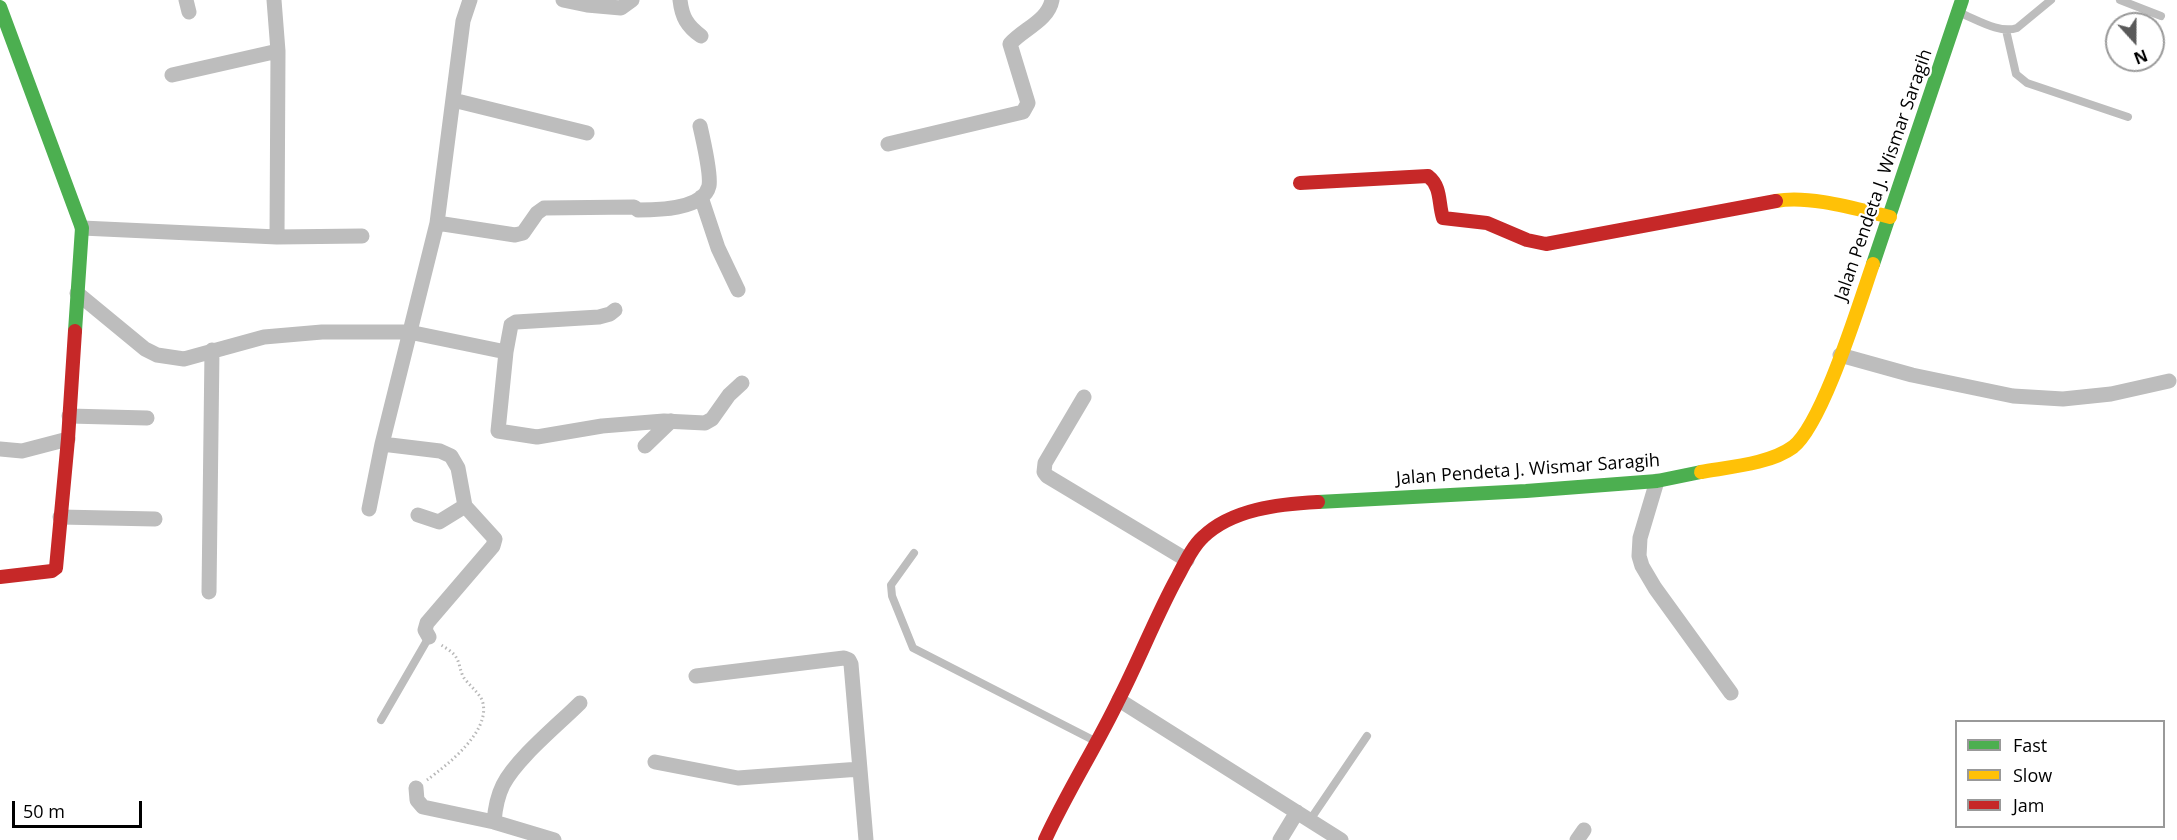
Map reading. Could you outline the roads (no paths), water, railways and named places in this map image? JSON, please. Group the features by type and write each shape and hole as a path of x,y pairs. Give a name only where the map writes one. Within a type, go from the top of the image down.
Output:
{"street":[{"path":"274,0 278,51 277,237"},
{"path":"369,509 382,444 437,223 463,21 470,0"},
{"path":"563,0 621,8 632,0"},
{"path":"680,0 683,19 700,36"},
{"path":"888,144 1023,112 1028,103 1010,44 1048,11 1052,0"},
{"name":"Jalan Pendeta J. Wismar Saragih","path":"1045,840 1054,818 1119,700 1164,602 1187,560 1202,538 1226,520 1252,510 1291,503 1526,491 1657,481 1773,458 1794,446 1810,424 1827,392 1890,217 1960,6"},
{"path":"0,7 82,228 68,440 56,568 0,577"},
{"path":"172,75 278,51"},
{"path":"453,100 587,133"},
{"path":"437,223 519,234 523,233 537,213 544,208 634,207 638,210 661,211 690,204 702,197 709,186 700,126"},
{"path":"1300,183 1428,176 1439,187 1440,211 1443,218 1476,220 1529,242 1546,244 1788,199 1836,205 1890,217"},
{"path":"702,197 718,248 738,290"},
{"path":"82,228 277,237 362,236"},
{"path":"77,293 151,353 184,359 264,337 322,332 409,332 506,351"},
{"path":"615,310 599,317 516,322 510,327 498,431 537,437 602,426 671,421 709,422 729,395 742,383"},
{"path":"208,592 212,350"},
{"path":"1840,355 1912,375 2013,396 2063,399 2111,394 2169,381"},
{"path":"1084,397 1045,463 1044,472 1047,476 1187,560"},
{"path":"69,416 147,418"},
{"path":"645,446 671,421"},
{"path":"0,449 22,451 68,440"},
{"path":"382,444 440,451 451,456 458,468 465,506 494,536 495,542 427,623 425,630 429,637"},
{"path":"1657,481 1640,538 1639,556 1642,566 1655,588 1731,693"},
{"path":"418,515 440,522 465,506"},
{"path":"60,517 154,519"},
{"path":"696,676 844,658 849,660 866,840"},
{"path":"1119,700 1341,840"},
{"path":"494,822 496,804 503,785 521,761 580,703"},
{"path":"655,762 738,778 860,769"},
{"path":"416,788 417,800 423,807 494,822 554,840"},
{"path":"1280,840 1304,816"}],"lane":[{"path":"1960,6 2007,30 2017,28 2051,0"},
{"path":"2120,0 2150,12"},
{"path":"2007,30 2016,75 2027,83 2128,117"},
{"path":"914,553 891,585 892,596 913,648 1096,742"},
{"path":"381,720 429,637"},
{"path":"1304,816 1367,736"}]}
